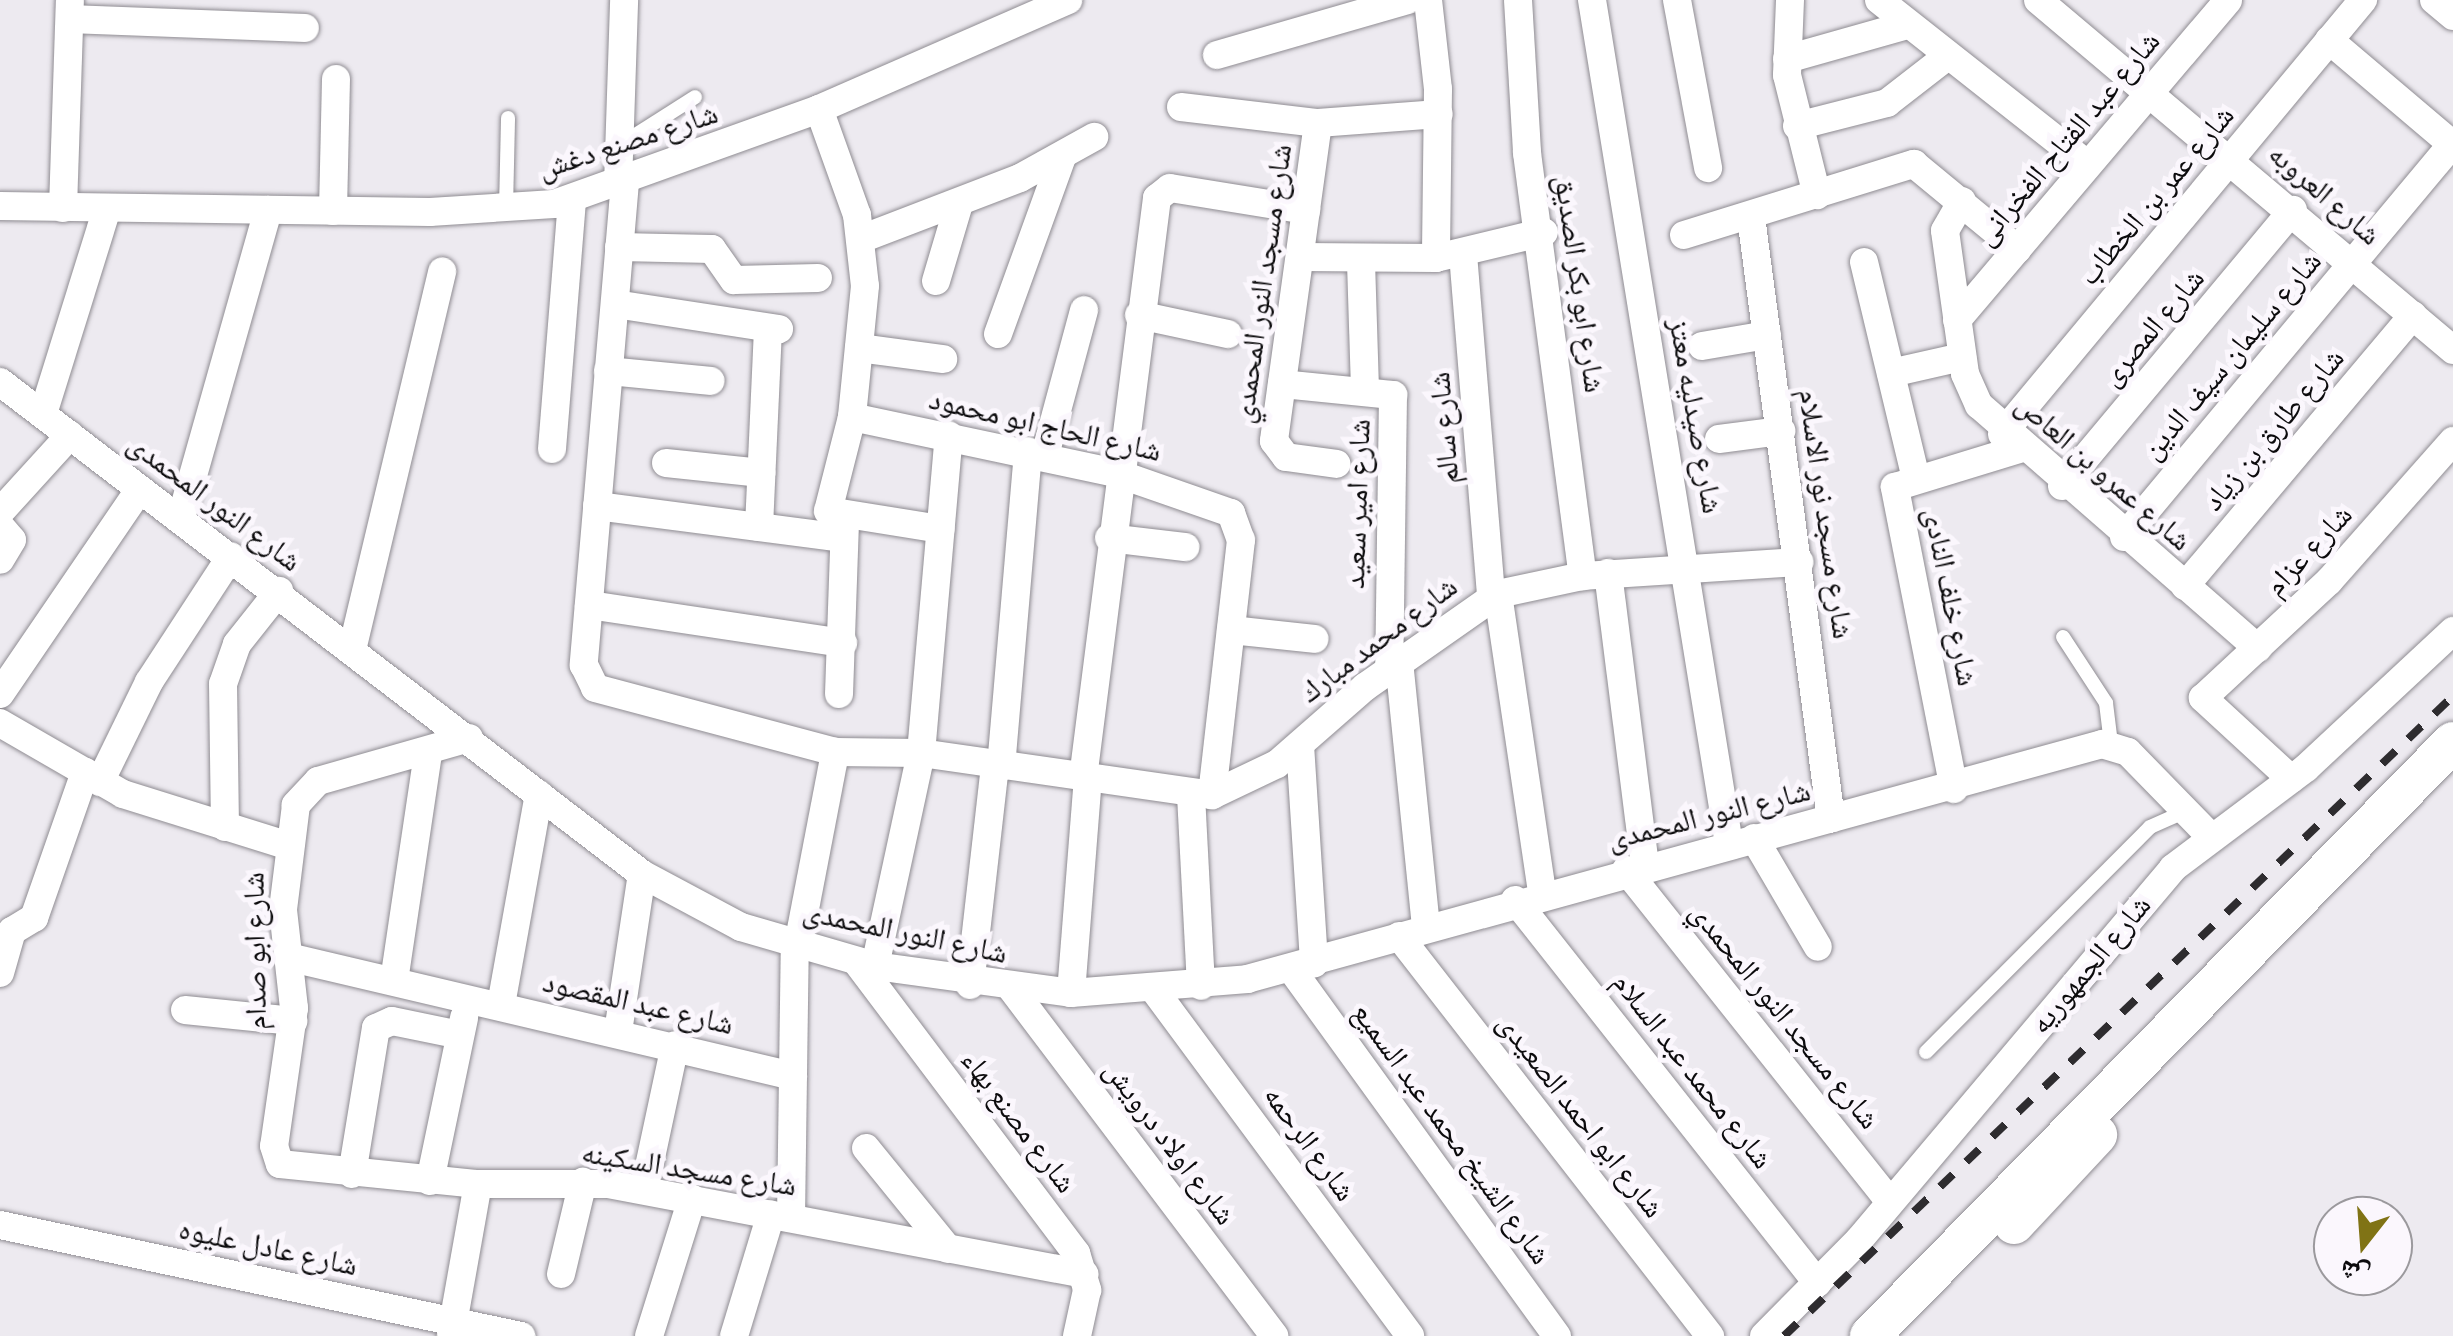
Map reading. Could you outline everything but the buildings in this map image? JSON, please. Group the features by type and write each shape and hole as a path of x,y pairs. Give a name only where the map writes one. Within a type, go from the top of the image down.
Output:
{"main road":[{"path":"1870,1336 2038,1158 2137,1073 2453,742"},
{"path":"1908,1336 2092,1141 2137,1073"}],"street":[{"path":"624,0 620,247 584,665 595,688 835,752 921,753 1202,795"},
{"name":"شارع مصنع دغش","path":"0,206 506,209 572,200 819,109 1068,0"},
{"path":"1216,55 1408,0"},
{"name":"شارع سالم","path":"1428,0 1449,256 1495,596 1529,896"},
{"name":"شارع ابو بكر الصديق","path":"1518,0 1527,153 1544,232 1636,868"},
{"name":"شارع صيدليه معتز","path":"1592,0 1604,112 1741,842"},
{"path":"1677,0 1708,168"},
{"path":"1790,0 1787,59 1797,126 1817,195"},
{"path":"1879,0 1946,58 2088,165"},
{"name":"شارع العروبه","path":"2038,0 2152,89 2453,350"},
{"name":"شارع عمر بن الخطاب","path":"2011,441 2232,157 2363,0"},
{"path":"2434,0 2453,16"},
{"name":"شارع عبد الفتاح الفخرانى","path":"1958,320 2221,2"},
{"path":"63,208 70,10 305,28"},
{"path":"1787,59 1907,25"},
{"path":"2329,40 2453,144 2352,262"},
{"path":"1797,126 1887,104 1946,58"},
{"path":"334,210 336,78"},
{"path":"1181,108 1318,123 1439,114"},
{"path":"819,109 861,239 860,348 852,417 828,512 844,529 839,694"},
{"name":"شارع مسجد النور المحمدي","path":"1318,123 1276,450 1337,464"},
{"path":"861,239 958,204 1062,157 1094,138"},
{"path":"998,334 1062,157"},
{"path":"1684,234 1750,218 1914,164 2018,249"},
{"path":"1071,993 1086,779 1116,472 1157,198 1170,188 1306,210"},
{"path":"552,449 572,200"},
{"name":"شارع عمرو بن العاص","path":"1962,202 1945,231 1962,358 1979,405 2011,441 2062,486 2258,648"},
{"path":"936,282 958,204"},
{"path":"43,414 107,209"},
{"path":"181,518 268,210"},
{"name":"شارع المصرى","path":"2062,486 2293,210"},
{"name":"شارع مسجد نور الاسلام","path":"1750,218 1800,562 1831,820"},
{"path":"1300,256 1361,262 1449,256 1544,232"},
{"path":"620,247 712,249 734,280 818,278"},
{"path":"1361,262 1365,390"},
{"path":"1864,262 1916,478"},
{"name":"شارع سليمان سيف الدين","path":"2124,537 2352,262"},
{"path":"353,646 442,271"},
{"path":"615,304 773,328 759,527"},
{"path":"970,984 1037,453 1084,310"},
{"path":"1140,315 1228,334"},
{"name":"شارع طارق بن زياد","path":"2185,586 2412,315"},
{"path":"1702,346 1768,335"},
{"path":"860,348 943,359"},
{"path":"1891,373 1962,358"},
{"path":"608,371 711,381"},
{"name":"شارع النور المحمدى","path":"0,382 353,646 642,874 741,928 865,963 970,984 1071,993 1155,991 1303,967 1529,896 1954,789 2111,744"},
{"name":"شارع امير سعيد","path":"1282,384 1365,390 1394,400 1394,665"},
{"name":"شارع الحاج ابو محمود","path":"852,417 1037,453 1116,472 1221,505 1241,540 1231,630"},
{"path":"1719,439 1781,431"},
{"path":"0,512 70,435"},
{"path":"865,963 921,753 949,435"},
{"name":"شارع عزام","path":"2291,778 2203,698 2258,648 2453,440"},
{"name":"شارع خلف النادى","path":"1954,789 1895,489 2011,441"},
{"path":"666,463 761,473"},
{"path":"0,694 140,489"},
{"path":"598,506 759,527 940,528"},
{"path":"0,526 12,544 0,560"},
{"path":"1109,538 1185,548"},
{"path":"0,973 12,931 34,918 92,777 164,656 231,556"},
{"name":"شارع محمد مبارك","path":"1202,795 1300,745 1394,665 1495,596 1596,575 1800,562"},
{"path":"225,827 223,684 237,644 279,591"},
{"path":"589,605 843,643"},
{"path":"1201,986 1202,795 1231,630 1314,639"},
{"name":"شارع الجمهوريه","path":"1764,1336 1818,1283 2210,835 2291,778 2453,631"},
{"path":"1394,665 1426,928"},
{"path":"0,723 92,777 225,827 289,846"},
{"name":"شارع ابو صدام","path":"280,1164 274,1146 293,1021 288,957 289,846 296,805 318,781 428,753 469,738"},
{"path":"2111,744 2210,835"},
{"path":"1300,745 1303,967"},
{"path":"734,1336 781,1216 793,1076 796,945 835,752"},
{"path":"394,981 428,753"},
{"path":"500,1006 539,794"},
{"path":"1741,842 1818,947"},
{"name":"شارع مسجد النور المحمدي","path":"1636,868 1890,1202"},
{"path":"618,1032 642,874"},
{"name":"شارع محمد عبد السلام","path":"1529,896 1818,1283"},
{"name":"شارع ابو احمد الصعيدى","path":"1399,936 1710,1336"},
{"name":"شارع عبد المقصود","path":"288,957 675,1045 793,1076"},
{"name":"شارع مصنع بهاء","path":"865,963 1085,1274"},
{"name":"شارع الشيخ محمد عبد السميع","path":"1303,967 1558,1336"},
{"name":"شارع اولاد درويش","path":"1012,989 1274,1336"},
{"name":"شارع الرحمه","path":"1155,991 1410,1336"},
{"path":"430,1181 468,997"},
{"path":"185,1010 293,1021"},
{"path":"352,1174 376,1028 392,1021 460,1035"},
{"path":"644,1190 675,1045"},
{"path":"866,1148 948,1249"},
{"name":"شارع مسجد السكينه","path":"280,1164 430,1181 583,1182 644,1190 1085,1274"},
{"path":"561,1274 583,1182"},
{"path":"453,1328 478,1184"},
{"path":"649,1336 692,1199"},
{"name":"شارع عادل عليوه","path":"0,1225 453,1328 522,1336"},
{"path":"1077,1336 1085,1274"}],"lane":[{"path":"619,146 695,97"},
{"path":"506,209 508,118"},
{"path":"2062,637 2106,704 2111,744"},
{"path":"1926,1052 2140,836 2186,812"}],"railway":[{"path":"1784,1336 2453,696"}]}
